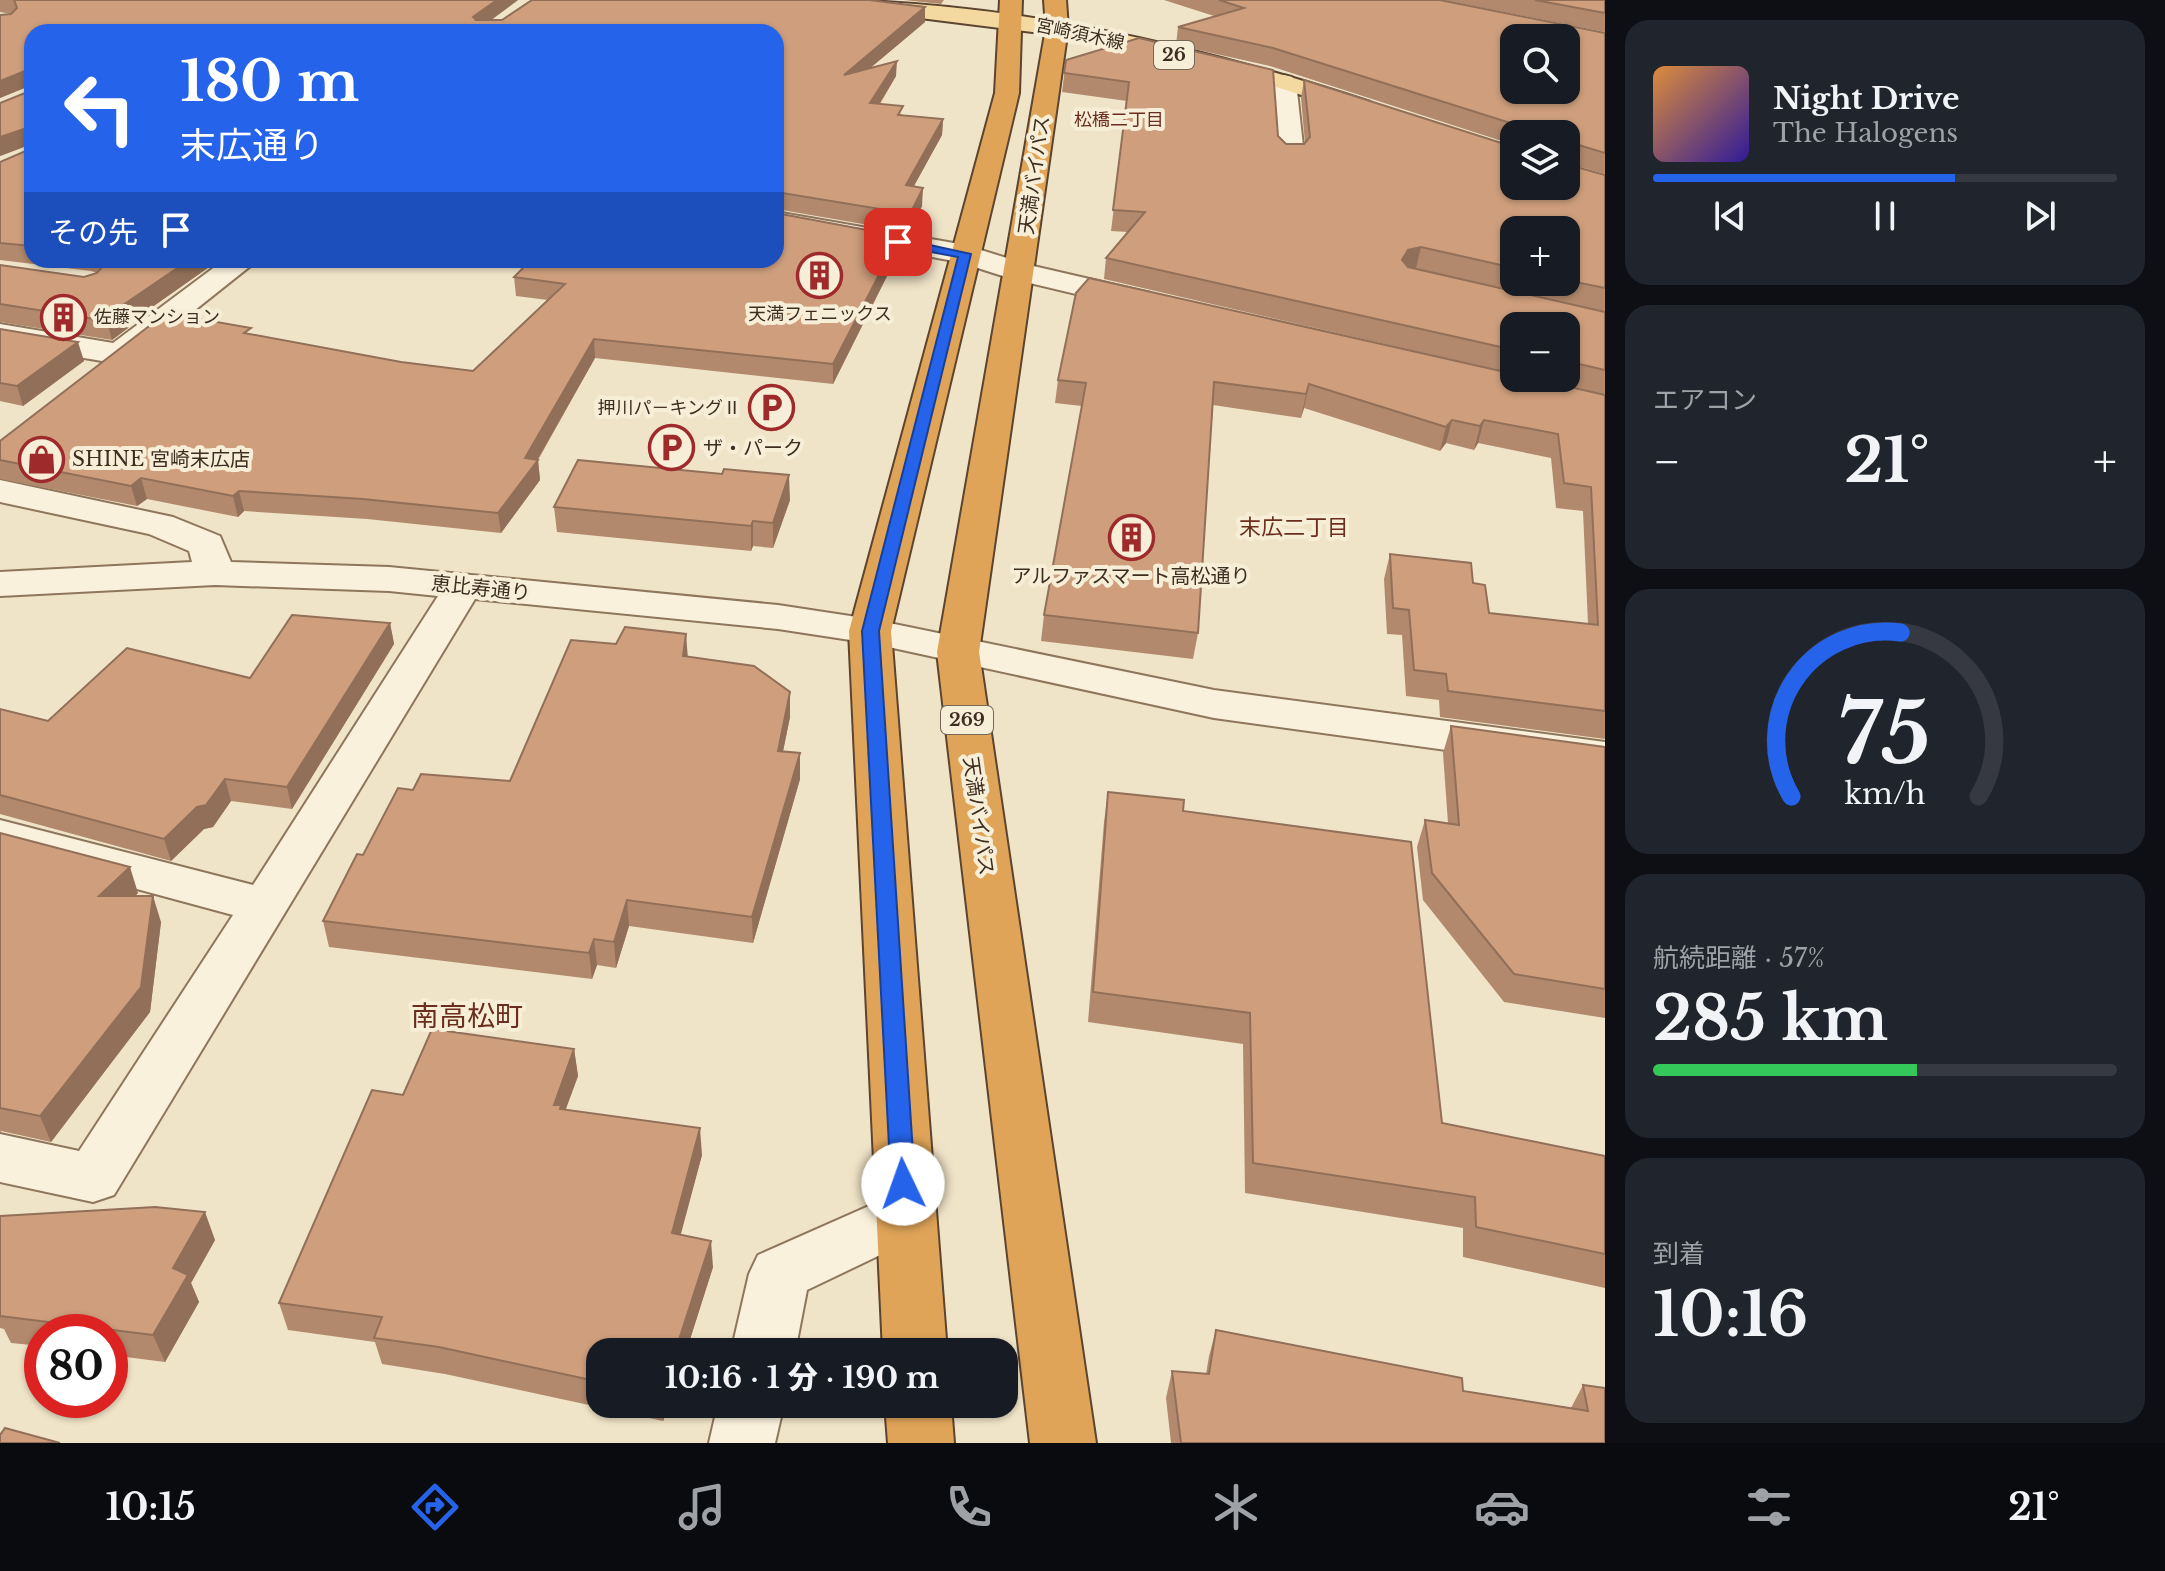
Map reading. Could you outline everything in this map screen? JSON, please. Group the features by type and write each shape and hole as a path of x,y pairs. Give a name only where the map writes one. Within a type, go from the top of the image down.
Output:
{"highway":[{"name":"天満バイパス","path":"914,1338 870,631 1007,93 1010,10"},
{"name":"天満バイパス","path":"1056,14 1020,272 958,652 1063,1443"},
{"path":"919,1418 921,1443"}],"main road":[{"name":"宮崎須木線","path":"824,0 1056,14 1384,114"}],"street":[{"path":"1284,82 1291,155"},
{"path":"784,221 965,254 1020,272 1174,308"},
{"path":"84,381 233,268"},
{"path":"0,334 120,354"},
{"path":"0,491 160,525 206,544 215,573"},
{"name":"恵比寿通り","path":"0,584 215,573 389,579 778,617 870,631 1214,704 1605,757"},
{"path":"0,1158 93,1178 463,587"},
{"path":"0,836 265,906"},
{"path":"766,1338 780,1274 905,1215"},
{"path":"742,1443 748,1418"}],"building":[{"path":"14,0 497,0 473,17 476,20 502,20 532,0 869,0 925,7 844,75 897,61 870,103 903,106 898,115 943,119 906,185 923,188 910,214 784,193 784,24 24,24 24,71 0,81 0,15 11,14 17,8"},
{"path":"1219,0 1440,0 1560,24 1500,24 1500,104 1580,104 1580,28 1605,33 1605,153 1580,145 1580,120 1501,120 1273,48 1178,27 1244,8"},
{"path":"1535,0 1605,0 1605,13"},
{"path":"1139,38 1273,70 1278,136 1286,144 1304,144 1310,137 1304,80 1500,143 1500,200 1580,200 1580,168 1605,175 1605,288 1580,283 1580,216 1500,216 1500,265 1421,247 1408,250 1402,260 1408,267 1500,288 1500,296 1535,296 1605,312 1605,370 1580,364 1580,312 1500,312 1500,347 1106,258 1145,212 1113,210 1129,82 1064,73 1066,60"},
{"path":"24,93 24,129 0,137 0,103"},
{"path":"24,152 24,245 0,243 0,162"},
{"path":"784,214 899,236 833,364 594,339 525,458 538,460 498,513 363,499 239,491 233,496 141,478 131,486 0,460 0,441 166,313 251,328 244,333 401,362 473,371 565,284 514,277 523,268 784,268"},
{"path":"0,265 84,277 97,273 101,268 177,268 123,305 127,306 107,321 0,304"},
{"path":"1089,278 1500,371 1500,392 1580,392 1580,389 1605,395 1605,711 1448,691 1446,674 1414,670 1409,610 1393,608 1390,554 1471,563 1473,583 1485,585 1489,613 1598,625 1591,487 1564,483 1558,434 1484,420 1480,426 1452,420 1446,427 1309,384 1306,394 1214,382 1198,633 1044,615 1086,383 1058,380 1076,293"},
{"path":"0,329 78,342 17,386 0,383"},
{"path":"578,460 722,474 724,469 789,475 773,523 753,521 751,526 554,507"},
{"path":"292,615 390,623 287,787 225,779 206,805 197,807 164,839 0,795 0,709 48,721 127,648 250,678"},
{"path":"625,627 686,634 683,656 754,666 790,692 778,751 800,753 752,917 627,900 614,942 594,939 589,953 323,921 357,854 363,855 398,788 413,790 421,774 510,781 571,640 616,644"},
{"path":"1451,726 1605,747 1605,989 1514,974 1432,873 1425,820 1459,825"},
{"path":"1108,792 1184,800 1183,811 1411,842 1442,1123 1605,1156 1605,1254 1476,1227 1475,1197 1253,1163 1250,1013 1093,992"},
{"path":"0,833 130,867 99,896 153,896 141,987 40,1116 0,1108"},
{"path":"432,1029 574,1049 554,1105 561,1105 560,1109 700,1128 672,1233 711,1241 680,1338 586,1338 586,1379 439,1347 374,1338 382,1317 279,1303 372,1090 403,1095"},
{"path":"155,1207 205,1212 173,1268 188,1275 153,1335 128,1332 128,1314 24,1314 24,1319 0,1316 0,1216"},
{"path":"1216,1330 1462,1378 1463,1391 1588,1411 1583,1385 1605,1388 1605,1443 1181,1443 1172,1371 1209,1374"},
{"path":"5,1428 60,1443 0,1443 0,1435"}],"place":[{"name":"天満フェニックス","path":"820,276"},
{"name":"佐藤マンション","path":"63,317"},
{"name":"押川パ－キングⅡ","path":"772,408"},
{"name":"ザ・パーク","path":"672,448"},
{"name":"SHINE 宮崎末広店","path":"41,459"},
{"name":"アルファスマート高松通り","path":"1131,537"}],"district":[{"name":"松橋二丁目","path":"1119,120"},
{"name":"末広二丁目","path":"1294,527"},
{"name":"南高松町","path":"467,1016"}],"route":[{"path":"898,242 965,254 870,631 903,1184"}]}
